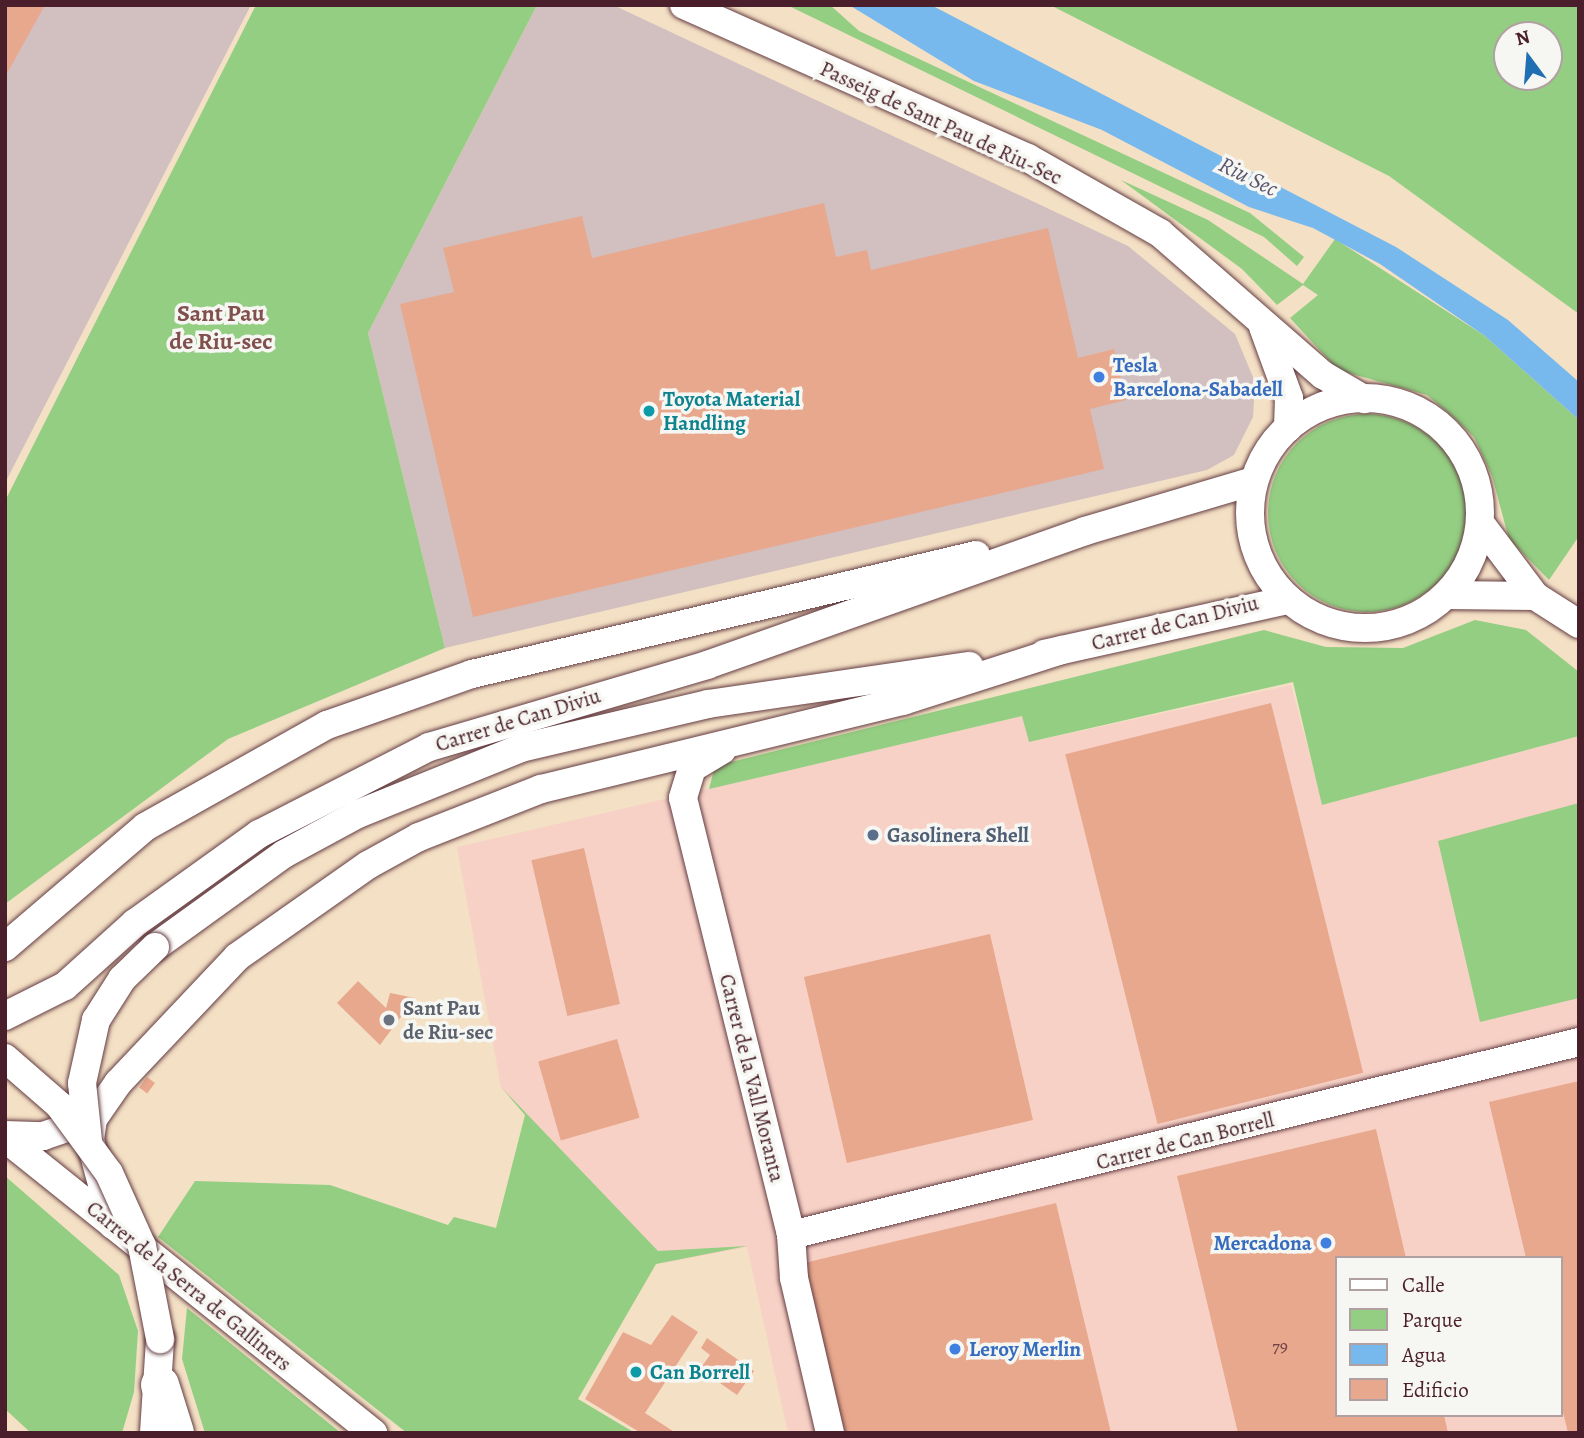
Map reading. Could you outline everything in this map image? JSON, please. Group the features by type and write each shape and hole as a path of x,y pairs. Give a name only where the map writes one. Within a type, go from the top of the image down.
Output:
{"highway":[{"path":"160,1385 175,1433"}],"street":[{"name":"Passeig de Sant Pau de Riu-Sec","path":"684,5 1028,158 1160,233 1254,309 1323,375 1364,399"},
{"name":"Passeig de Sant Pau de Riu-Sec","path":"1254,309 1278,358 1289,398 1288,428"},
{"path":"1364,399 1413,409 1453,439 1473,474 1480,523 1469,562 1446,595 1417,616 1370,628 1321,620 1289,600 1266,572 1253,540 1255,481 1288,428 1323,406 1364,399"},
{"name":"Carrer de Can Diviu","path":"5,1016 65,986 135,923 269,828 429,747 707,665 1085,531 1255,481"},
{"path":"1480,523 1535,596 1579,624"},
{"name":"Carrer de Can Diviu","path":"5,947 41,910 145,827 327,725 472,674 1085,531"},
{"path":"1446,595 1535,596"},
{"name":"Carrer de Can Diviu","path":"91,1130 142,1052 207,984 274,926 368,864 541,789 903,701 1062,650 1242,605 1289,600"},
{"name":"Carrer de Can Diviu","path":"113,1225 90,1140 91,1130 82,1083 96,1020 122,979 155,947 284,854 358,814 521,748 708,704 1062,650"},
{"name":"Carrer de la Vall Moranta","path":"730,744 692,768 683,798 791,1235 794,1278 830,1433"},
{"name":"Carrer de Can Borrell","path":"791,1235 1579,1042"},
{"path":"5,1058 91,1130 142,1246 160,1339 160,1385 154,1433"},
{"path":"5,1136 43,1136 91,1130"},
{"name":"Carrer de la Serra de Galliners","path":"5,1136 373,1433"}],"shaded area":[{"path":"5,5 251,5 5,483"},
{"path":"537,5 613,5 1128,246 1235,334 1255,382 1253,417 1234,455 1207,470 445,648 368,333"},
{"path":"1291,685 1323,805 1579,736 1579,1433 788,1433 747,1247 664,1263 501,1087 457,847 1023,716 1030,742"}],"green space":[{"path":"256,5 537,5 368,333 445,648 228,739 5,904 5,501"},
{"path":"787,5 830,5 859,31 1250,213 1304,257 1297,266 1264,237"},
{"path":"1050,5 1579,5 1579,314 1389,176"},
{"path":"1121,180 1208,220 1303,284 1335,239 1485,336 1579,420 1579,536 1549,580 1509,539 1492,476 1474,437 1452,416 1427,395 1338,370 1290,318 1318,295 1303,285 1277,305 1242,269"},
{"path":"1367,414 1405,422 1437,443 1458,475 1466,513 1458,551 1437,583 1405,604 1367,612 1329,604 1297,583 1276,551 1268,513 1276,475 1297,443 1329,422"},
{"path":"1475,620 1526,630 1579,672 1579,736 1322,805 1293,682 1029,742 1022,716 709,789 715,766 1264,630 1326,647 1403,648"},
{"path":"1579,803 1579,998 1480,1022 1438,841"},
{"path":"501,1087 658,1251 747,1246 656,1264 578,1399 635,1433 407,1433 158,1237 195,1181 330,1185 448,1225 454,1217 496,1228 525,1115"},
{"path":"5,1176 119,1275 138,1331 134,1392 122,1433 31,1433 5,1409"},
{"path":"187,1308 341,1433 205,1433 182,1359"}],"water":[{"name":"Riu Sec","path":"849,5 931,5 1396,247 1508,320 1579,382 1579,420 1485,336 1380,264 1313,228 1249,207 1102,130 974,81"}],"building":[{"path":"5,5 45,5 5,77"},
{"name":"Toyota Material Handling","path":"824,203 836,257 867,250 871,270 1048,228 1078,358 1114,349 1126,400 1090,409 1104,469 473,617 400,304 454,292 443,248 582,216 592,258"},
{"path":"1271,703 1363,1073 1157,1124 1065,754"},
{"path":"584,848 620,1004 567,1016 531,860"},
{"path":"990,934 1033,1120 847,1163 804,977"},
{"path":"358,981 386,1008 390,993 415,998 380,1045 337,1003"},
{"path":"617,1039 640,1118 561,1140 538,1062"},
{"path":"147,1077 155,1083 147,1093 139,1087"},
{"path":"1579,1081 1579,1433 1568,1433 1563,1412 1563,1256 1526,1256 1489,1102"},
{"path":"1376,1129 1406,1256 1336,1256 1336,1417 1444,1417 1448,1433 1238,1433 1177,1176"},
{"name":"Leroy Merlin","path":"1056,1203 1111,1433 840,1433 800,1264"},
{"name":"Can Borrell","path":"672,1315 698,1332 645,1413 676,1433 641,1433 585,1399 623,1332 651,1345"},
{"path":"707,1338 754,1371 737,1395 700,1369 710,1355 701,1348"}],"place":[{"name":"Tesla Barcelona-Sabadell","path":"1099,377"},
{"name":"Toyota Material Handling","path":"649,411"},
{"name":"Gasolinera Shell","path":"873,835"},
{"name":"Sant Pau de Riu-sec","path":"389,1020"},
{"name":"Mercadona","path":"1326,1243"},
{"name":"Leroy Merlin","path":"955,1349"},
{"name":"Can Borrell","path":"636,1372"}],"district":[{"name":"Sant Pau de Riu-sec","path":"221,328"}]}
